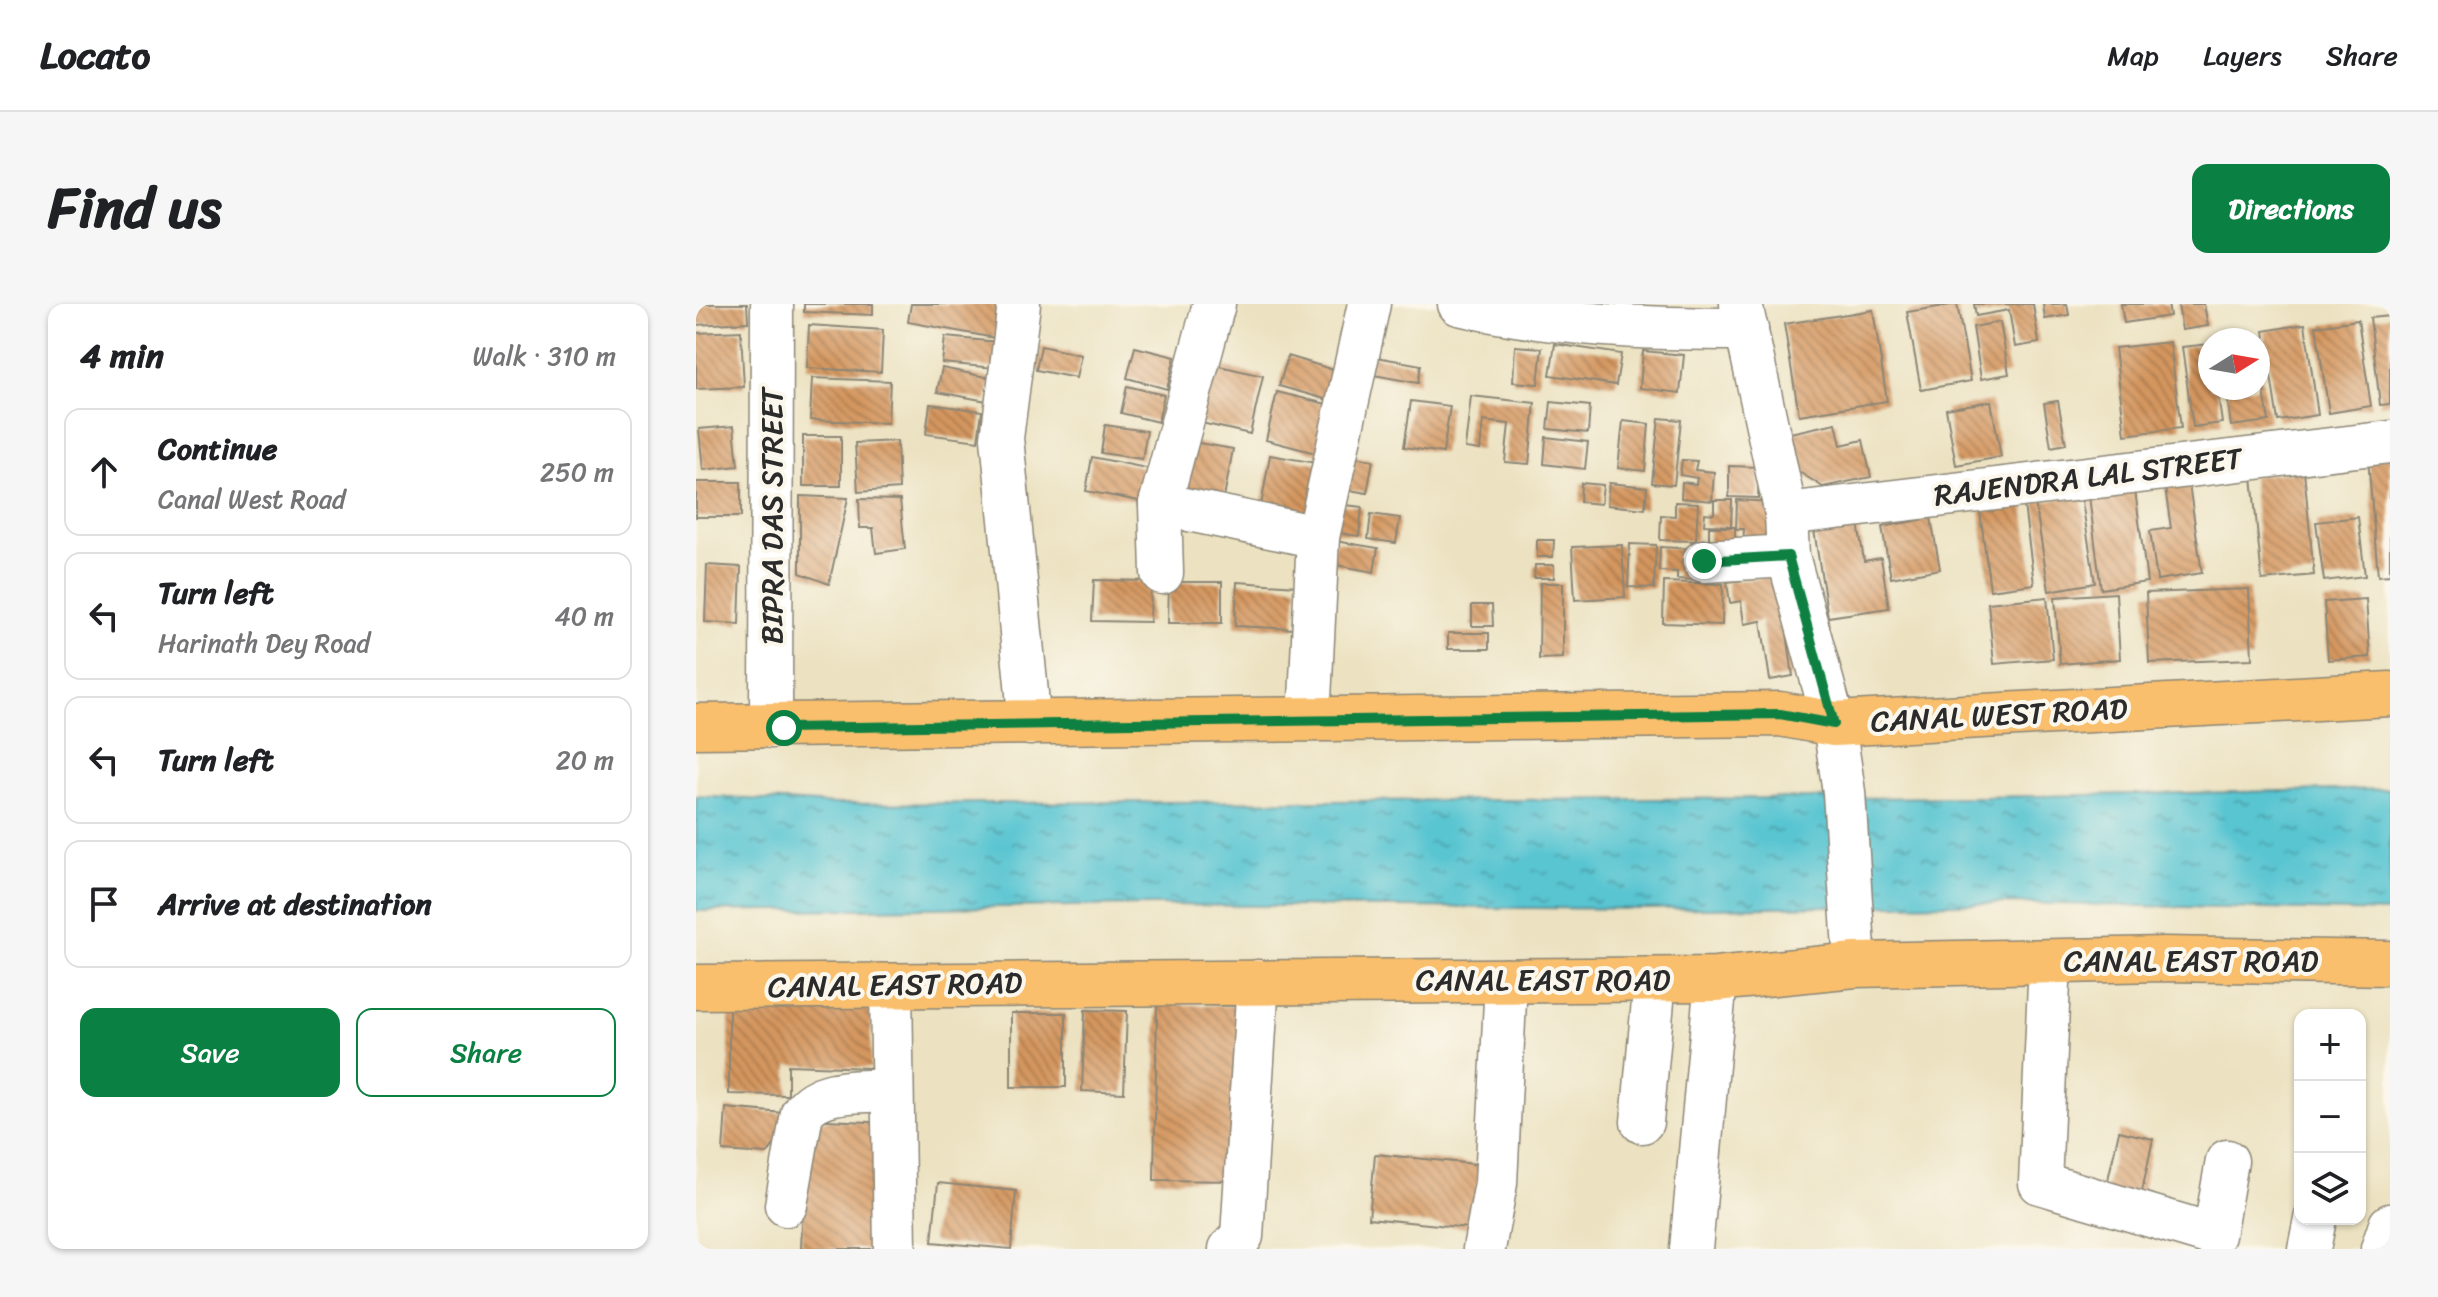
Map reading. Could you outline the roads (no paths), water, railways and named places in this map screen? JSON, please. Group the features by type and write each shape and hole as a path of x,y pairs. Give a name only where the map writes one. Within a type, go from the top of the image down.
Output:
{"main road":[{"name":"CANAL WEST ROAD","path":"696,726 1780,714 1837,740 2390,694"},
{"name":"CANAL EAST ROAD","path":"696,987 1716,979 1855,965 2307,959 2390,963"}],"street":[{"name":"BIPRA DAS STREET","path":"771,727 772,304"},
{"path":"1019,304 1002,438 1030,724"},
{"path":"1162,573 1160,504 1214,304"},
{"path":"1309,720 1318,537 1369,304"},
{"path":"1459,304 1508,315 1637,329 1743,310 1786,514 1788,556 1837,740 1855,965"},
{"name":"RAJENDRA LAL STREET","path":"1786,514 2390,442"},
{"path":"1160,504 1318,537"},
{"path":"1704,561 1788,556"},
{"path":"2050,962 2040,1183 2214,1235 2227,1161"},
{"path":"1642,1122 1655,979"},
{"path":"1691,1249 1716,979"},
{"path":"1484,1249 1496,1183 1506,980"},
{"path":"1230,1249 1242,1236 1258,981"},
{"path":"891,986 895,1249"},
{"path":"786,1205 802,1113 809,1103 826,1095 892,1090"},
{"path":"2309,1249 2314,1225"},
{"path":"2382,1249 2390,1225"}],"water":[{"path":"2390,789 2390,912 2015,903 1646,909 1153,905 696,911 696,796 835,804 1986,797"}]}
